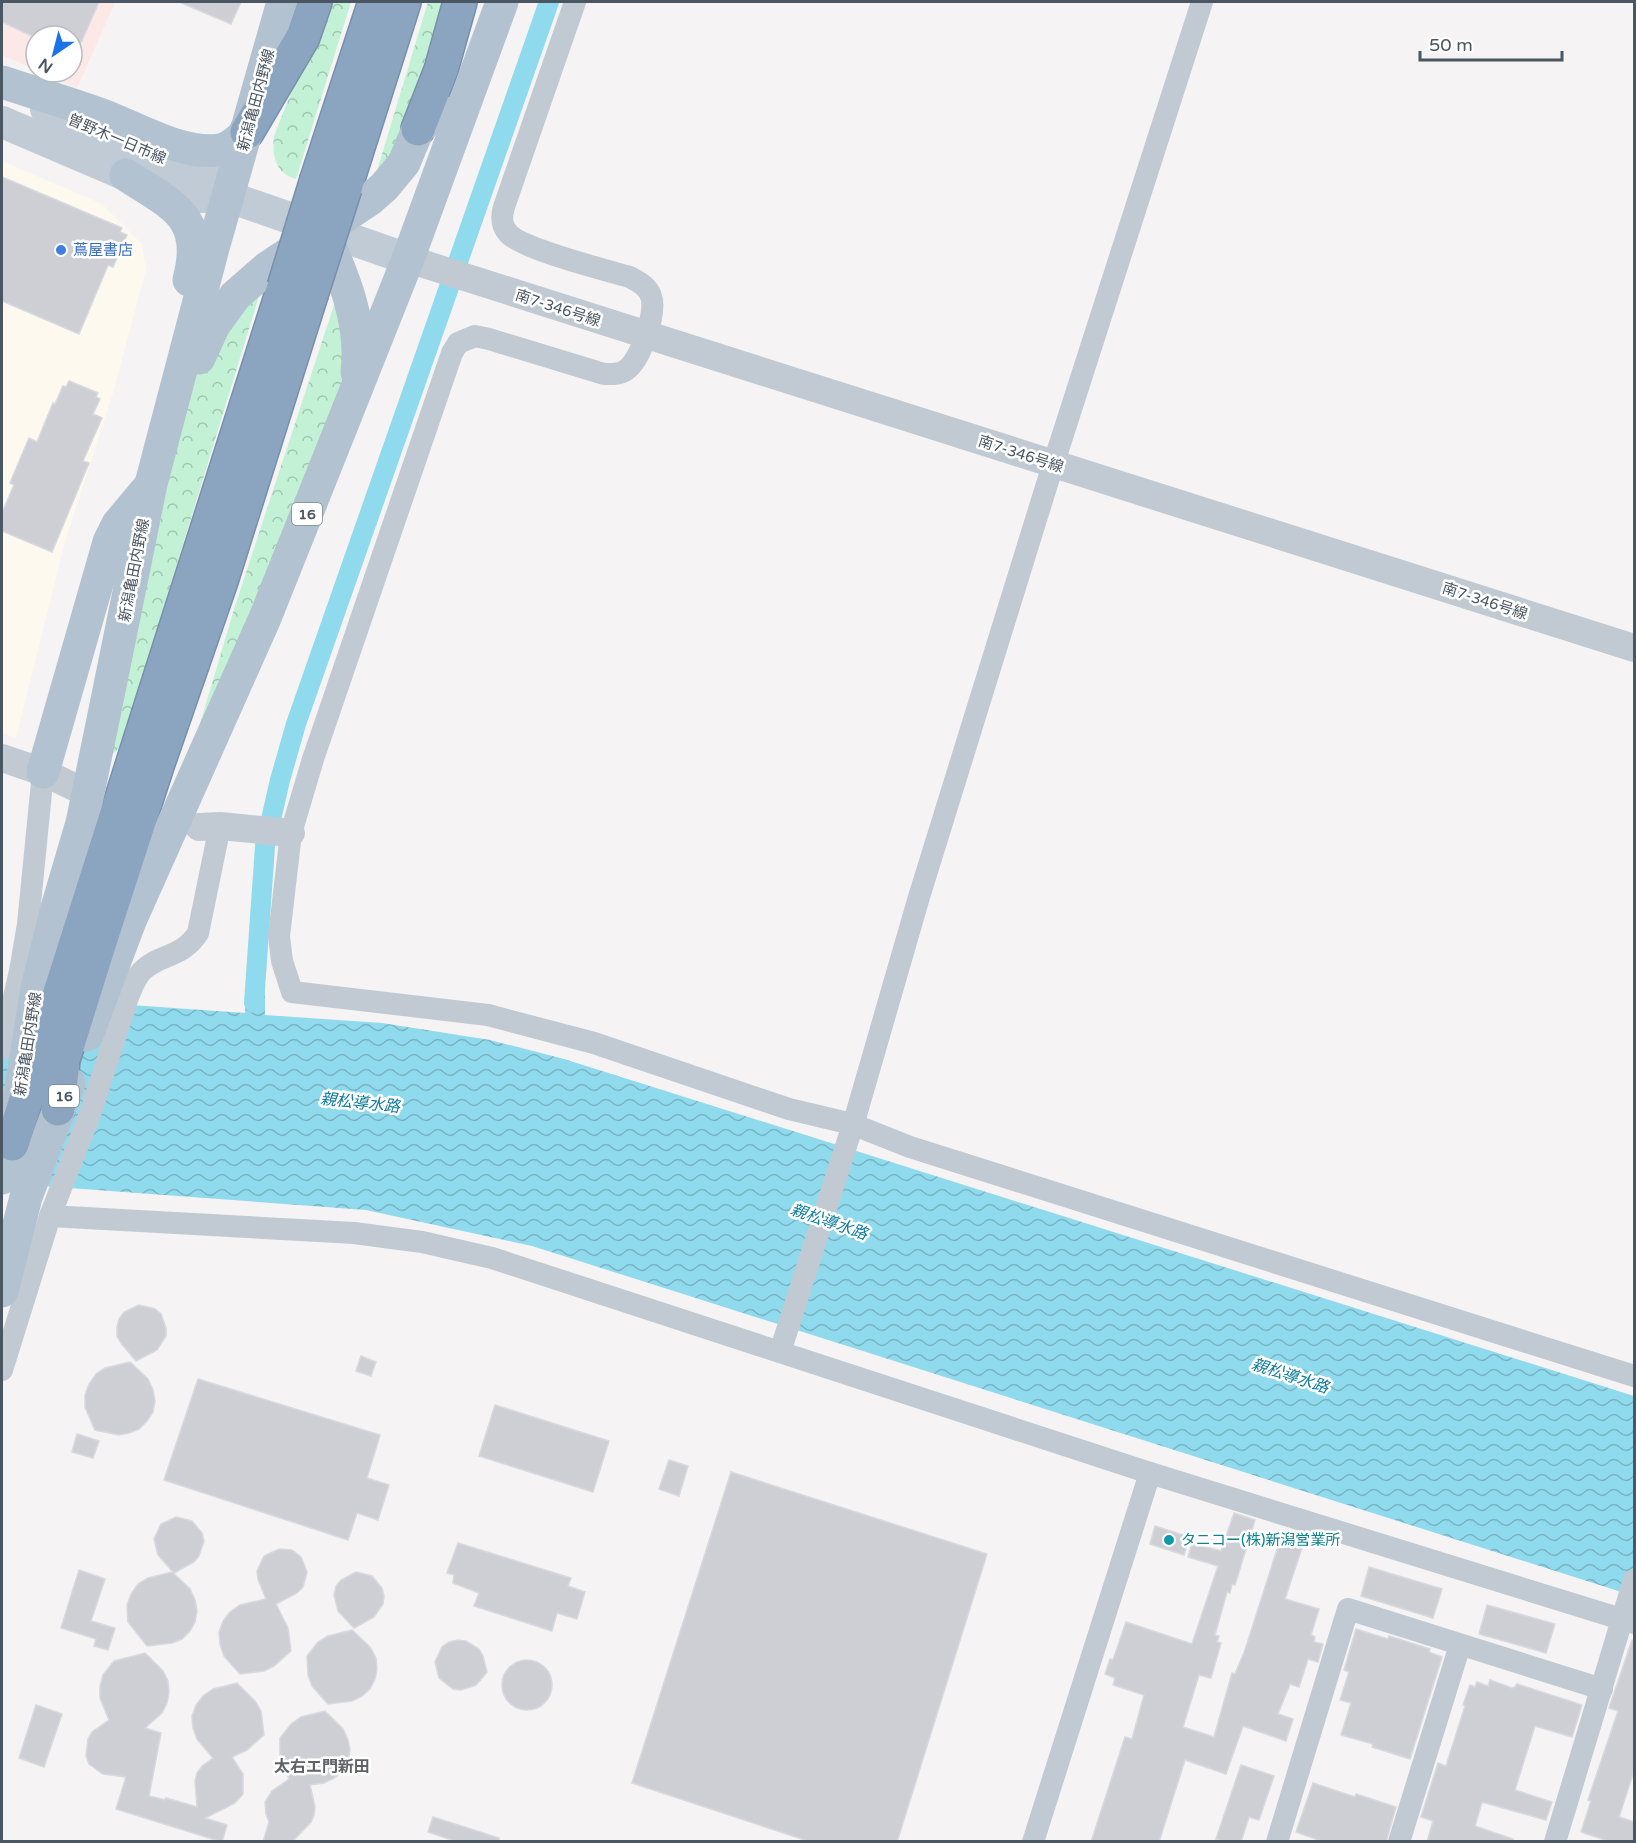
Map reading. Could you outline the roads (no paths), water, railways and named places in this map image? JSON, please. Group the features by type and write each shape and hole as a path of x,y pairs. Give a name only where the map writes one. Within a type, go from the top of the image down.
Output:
{"highway":[{"path":"247,132 303,37 315,2"},
{"path":"12,1144 56,986 158,763 221,581 297,291 331,184 375,2"},
{"path":"331,184 404,2"},
{"path":"418,129 441,70 460,2"},
{"path":"56,986 63,1060 58,1109"}],"main road":[{"name":"新潟亀田内野線","path":"56,986 57,908 82,823 154,472 213,248 283,2"},
{"path":"43,772 109,542 118,524 154,472 213,325 246,285 267,268 369,200 394,176 404,163 418,129 451,96 493,2"},
{"name":"16","path":"56,986 143,890 265,618 408,260 502,2"},
{"path":"2,82 102,115 189,148 207,151 223,150 237,142 247,132"},
{"name":"曽野木一日市線","path":"2,88 96,132 204,175 229,197"},
{"name":"曽野木一日市線","path":"2,122 126,175 144,177 194,197 229,197 408,260"},
{"path":"126,175 165,198 180,211 188,223 194,249 191,274 177,328 154,472"},
{"path":"323,230 351,297 357,334 358,364 354,397"},
{"name":"16","path":"2,1291 33,1198 58,1109"},
{"name":"16","path":"12,1144 33,1198"}],"street":[{"path":"575,2 501,217 509,235 518,241 630,277 643,284 651,294 654,308 646,336 636,360 628,369 618,374 604,374 475,336 458,343 452,353 287,832 279,936 282,961 292,992 488,1015 594,1043 850,1130 1635,1376"},
{"path":"782,1344 1054,465 1202,2"},
{"name":"南7-346号線","path":"408,260 1635,648"},
{"path":"2,758 76,780"},
{"path":"2,1370 33,1198 90,1114 56,986 28,924 43,772"},
{"path":"2,1049 56,986 135,981 142,971 183,950 198,933 208,823 287,832"},
{"path":"33,1198 354,1233 422,1242 492,1258 782,1344 1150,1473 1628,1614"},
{"path":"1033,1842 1150,1473"},
{"path":"1555,1842 1602,1689 1628,1614 1635,1580"},
{"path":"1277,1842 1348,1609 1602,1689"},
{"path":"1399,1842 1460,1645"}],"water":[{"name":"親松導水路","path":"247,976 265,977 265,1015 382,1023 490,1040 564,1059 1634,1396 1634,1596 532,1246 366,1210 2,1183 2,996 245,1013"}],"waterway":[{"path":"254,1003 265,846 296,724 549,2"}],"place":[{"name":"蔦屋書店","path":"61,250"},
{"name":"タニコー(株)新潟営業所","path":"1169,1540"}],"district":[{"name":"太右エ門新田","path":"322,1767"}]}
